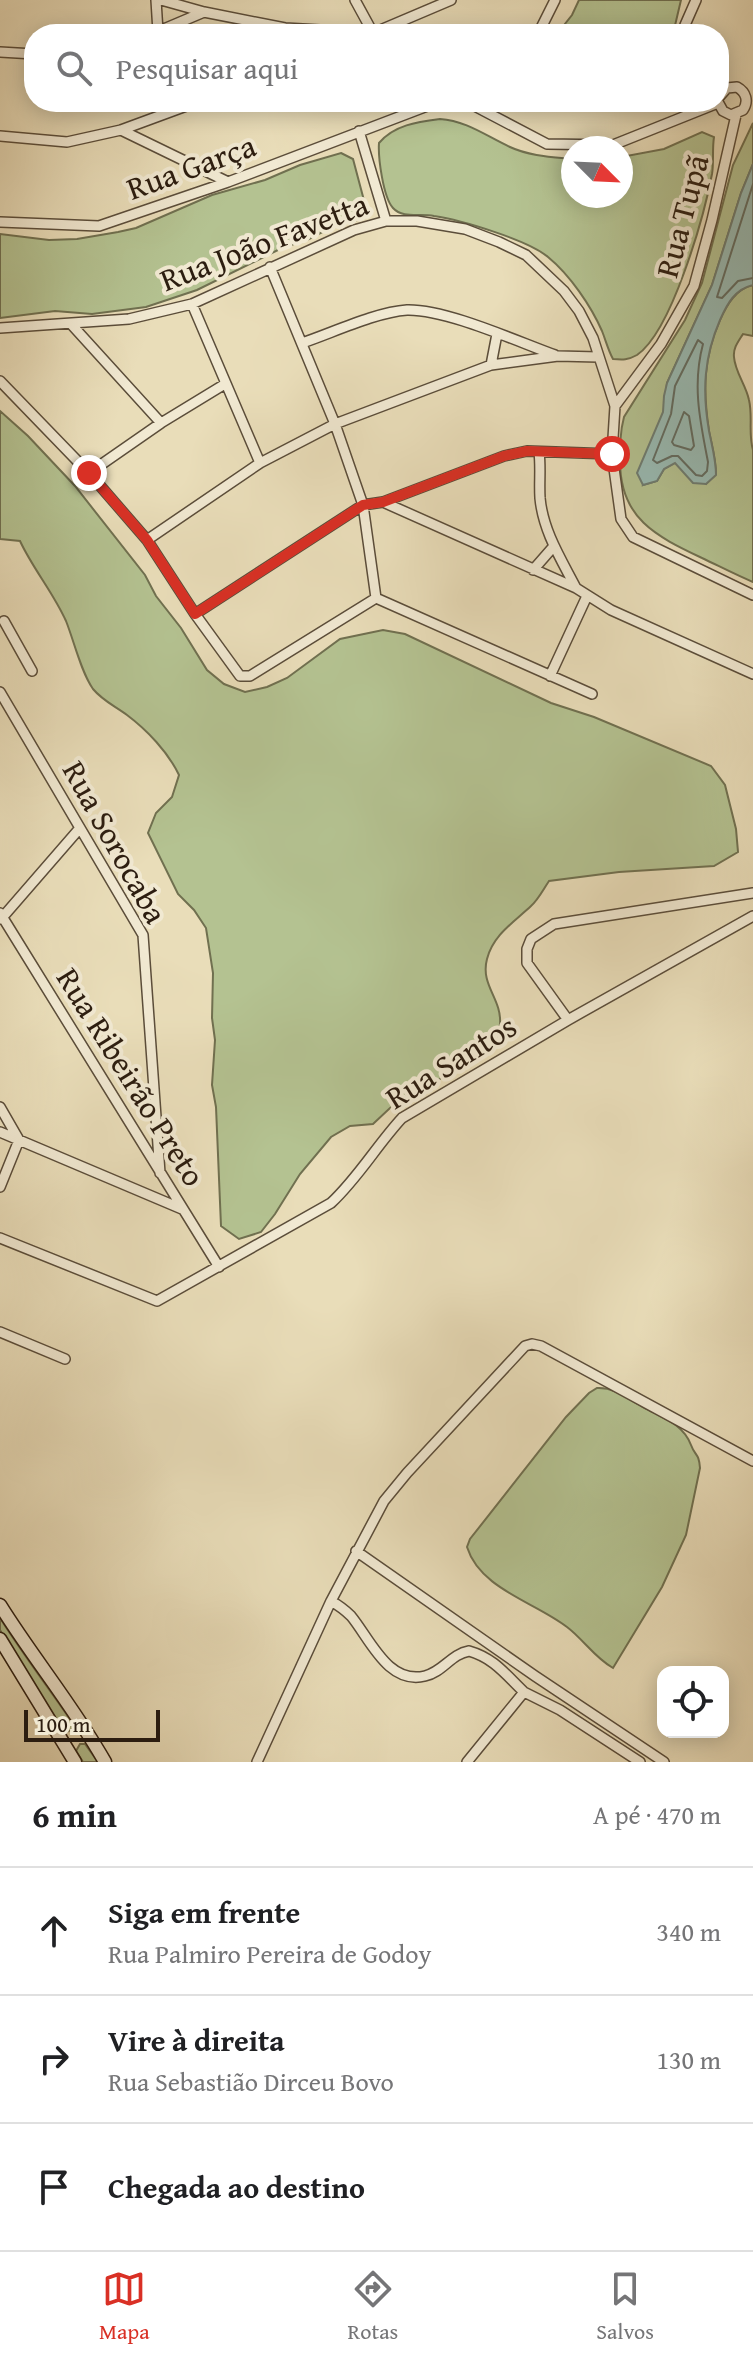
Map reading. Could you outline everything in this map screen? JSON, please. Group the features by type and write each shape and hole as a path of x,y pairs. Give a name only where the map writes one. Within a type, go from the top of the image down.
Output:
{"main road":[{"path":"0,1605 105,1762"},
{"path":"0,1639 75,1762"},
{"path":"67,1748 74,1736 81,1735 90,1740"}],"street":[{"path":"156,24 159,0 256,24"},
{"path":"355,0 367,24"},
{"path":"395,24 451,0"},
{"path":"543,24 555,0"},
{"path":"685,24 696,0"},
{"path":"176,24 204,12"},
{"path":"0,52 24,53"},
{"path":"726,112 736,115 746,106 749,91 737,87 729,90"},
{"path":"0,136 67,142 121,130 170,112"},
{"name":"Rua Garça","path":"0,222 99,226 228,182 411,112"},
{"path":"486,112 547,144 613,145 687,112"},
{"name":"Rua Tupã","path":"615,406 661,344 694,286 736,115"},
{"path":"121,130 228,182"},
{"path":"359,131 386,221"},
{"name":"Rua João Favetta","path":"0,328 129,319 192,304 354,230 386,221 417,221 465,229 526,255 564,291 579,311 593,338 615,406 612,454 621,519 633,537 753,595"},
{"path":"270,267 335,424 363,505 376,598"},
{"path":"192,304 260,463"},
{"path":"302,343 385,314 406,310 427,311 558,356"},
{"path":"71,324 161,423"},
{"path":"491,365 497,334"},
{"path":"147,540 260,463 335,424 491,365 558,356 598,357"},
{"path":"0,381 89,473 147,540 240,676 250,676 376,598"},
{"path":"89,473 161,423 225,384"},
{"path":"195,614 363,505 383,502 504,456 527,451 612,454"},
{"path":"539,452 544,521 576,588"},
{"path":"383,502 576,588 611,610 753,674"},
{"path":"533,570 554,546"},
{"path":"550,676 587,596"},
{"path":"376,598 592,694"},
{"path":"1,620 32,671"},
{"name":"Rua Sorocaba","path":"0,692 4,709 143,935 160,1173"},
{"path":"1,916 80,828"},
{"path":"568,1020 527,963 531,939 541,931 554,924 753,893"},
{"name":"Rua Ribeirão Preto","path":"1,916 219,1267"},
{"name":"Rua Santos","path":"0,1238 157,1301 331,1203 402,1118 753,916"},
{"path":"0,1107 19,1140"},
{"path":"0,1132 182,1209"},
{"path":"0,1187 19,1140"},
{"path":"0,1332 65,1359"},
{"path":"257,1762 331,1601 384,1501 525,1346 532,1344 556,1354 753,1461"},
{"path":"356,1551 664,1762"},
{"path":"331,1601 349,1614 379,1655 401,1675 427,1676 469,1651 502,1668 524,1692 560,1710 640,1762"},
{"path":"467,1762 524,1692"}],"green space":[{"path":"579,0 681,0 675,24 565,24"},
{"path":"450,120 510,147 561,158 561,208 633,208 633,155 664,149 702,132 714,137 713,169 694,243 674,298 650,342 637,355 613,359 597,321 579,291 548,257 477,226 434,216 407,215 393,208 384,186 379,143 399,128 415,123"},
{"path":"753,123 753,164 712,285 667,383 664,411 643,485 657,481 664,469 676,462 706,484 716,474 706,402 707,361 714,334 726,308 737,294 753,285 753,336 743,334 734,354 750,406 753,582 670,542 644,523 626,498 620,461 624,417 685,320 702,283 733,165"},
{"path":"341,153 353,159 366,208 358,220 332,227 282,248 197,290 146,307 92,314 55,311 0,318 0,234 49,240 77,239 136,228 212,195"},
{"path":"0,411 75,486 145,575 207,670 224,684 245,692 267,687 287,678 340,639 383,630 405,634 551,703 594,717 711,766 725,785 736,829 738,852 714,866 619,872 549,881 534,904 511,923 490,950 486,977 500,1015 493,1048 390,1108 373,1124 350,1126 331,1137 300,1174 261,1232 239,1239 221,1226 216,1107 212,1085 215,1040 213,973 206,928 178,894 148,833 156,813 172,797 179,775 169,758 135,721 93,689 61,610 20,541 0,539"},
{"path":"597,1388 621,1394 678,1427 698,1457 700,1468 686,1535 662,1587 613,1668 567,1627 496,1584 484,1574 467,1547 470,1539 566,1417"},
{"path":"0,1618 76,1728 64,1733 0,1630"},
{"path":"80,1744 85,1744 98,1762 83,1762 76,1751"}],"water":[{"path":"753,164 753,285 736,294 726,308 711,347 706,374 707,416 716,475 706,484 693,483 675,463 664,469 657,481 643,485 637,473 663,412 667,383 712,285"}],"route":[{"path":"89,473 147,540 195,614 363,505 383,502 504,456 527,451 612,454"}]}
